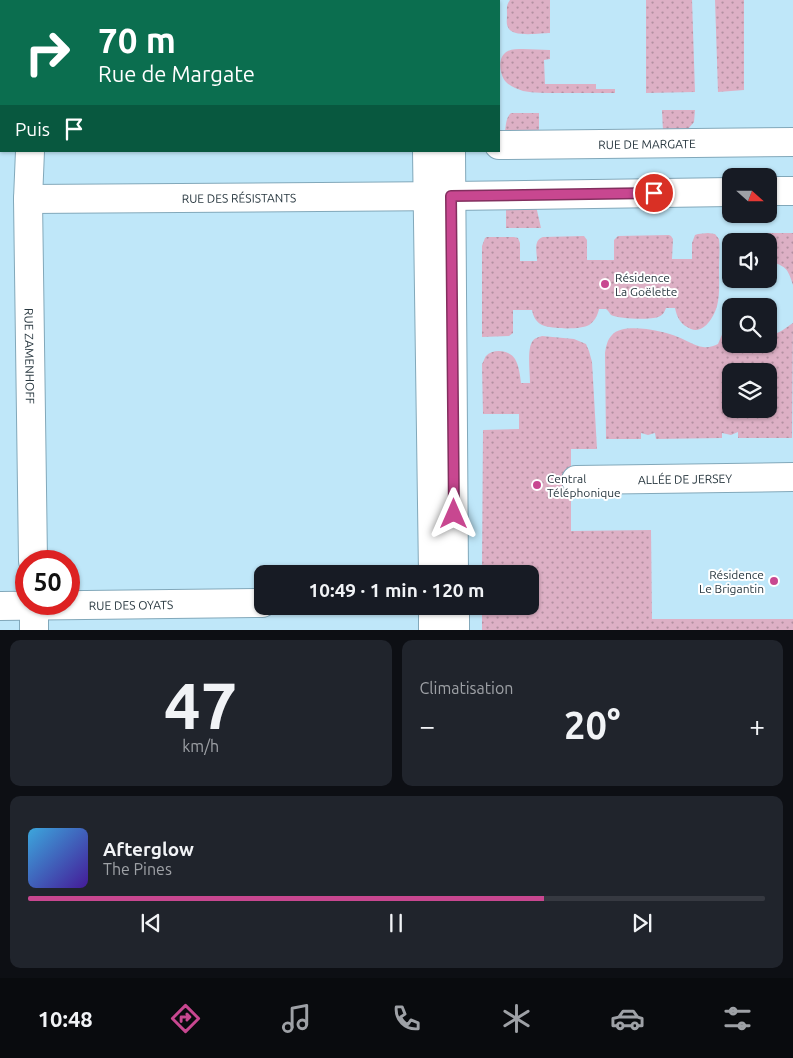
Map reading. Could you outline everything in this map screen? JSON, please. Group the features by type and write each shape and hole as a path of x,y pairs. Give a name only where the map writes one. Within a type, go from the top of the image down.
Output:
{"street":[{"name":"RUE DE MARGATE","path":"500,145 793,142"},
{"name":"RUE ZAMENHOFF","path":"30,152 28,198 33,550"},
{"path":"427,152 439,196 454,565"},
{"path":"433,565 439,196 451,152"},
{"path":"778,191 793,191"},
{"path":"439,196 722,192"},
{"name":"RUE DES RÉSISTANTS","path":"28,198 439,196"},
{"name":"ALLÉE DE JERSEY","path":"576,480 793,477"},
{"name":"RUE DES OYATS","path":"80,611 254,603"},
{"name":"RUE DES OYATS","path":"0,606 15,609"},
{"path":"433,615 433,630"},
{"path":"455,615 455,630"}],"shaded area":[{"path":"510,0 550,0 550,33 520,34 510,30 507,26 507,7"},
{"path":"646,0 692,0 695,92 646,93"},
{"path":"715,0 744,0 744,90 718,92"},
{"path":"513,49 550,50 550,59 544,60 545,84 596,84 596,89 615,89 615,93 536,93 514,87 504,79 500,65 504,53"},
{"path":"662,110 695,110 694,122 688,129 663,131"},
{"path":"511,113 539,113 539,134 505,131 507,119"},
{"path":"536,206 541,228 506,228 506,207"},
{"path":"777,233 793,233 793,285 785,268 777,264"},
{"path":"715,234 719,239 719,293 714,315 700,329 691,329 682,323 678,318 675,308 666,308 663,314 658,317 642,319 615,316 611,315 606,309 599,309 593,322 580,328 542,325 535,319 532,310 513,310 513,333 509,336 482,337 482,246 487,237 518,238 520,243 520,261 537,261 537,244 543,237 584,236 587,240 587,260 614,260 614,240 618,236 669,235 673,239 672,259 692,259 692,243 695,235"},
{"path":"793,323 792,438 738,438 738,432 731,435 722,433 722,438 656,439 655,433 648,435 641,433 641,439 606,439 605,353 608,341 612,335 617,331 634,328 663,332 703,347 718,344 722,335 722,353 777,353 777,333"},
{"path":"542,336 574,339 586,344 592,362 597,449 571,449 571,531 651,530 652,619 793,619 793,630 482,630 482,615 539,615 539,565 482,565 483,430 519,429 519,414 483,414 482,364 489,353 505,352 513,356 521,383 530,383 530,346 537,338"}],"place":[{"name":"Résidence La Goëlette","path":"605,284"},
{"name":"Central Téléphonique","path":"537,485"},
{"name":"Résidence Le Brigantin","path":"774,581"}],"route":[{"path":"454,514 451,196 654,193"}]}
